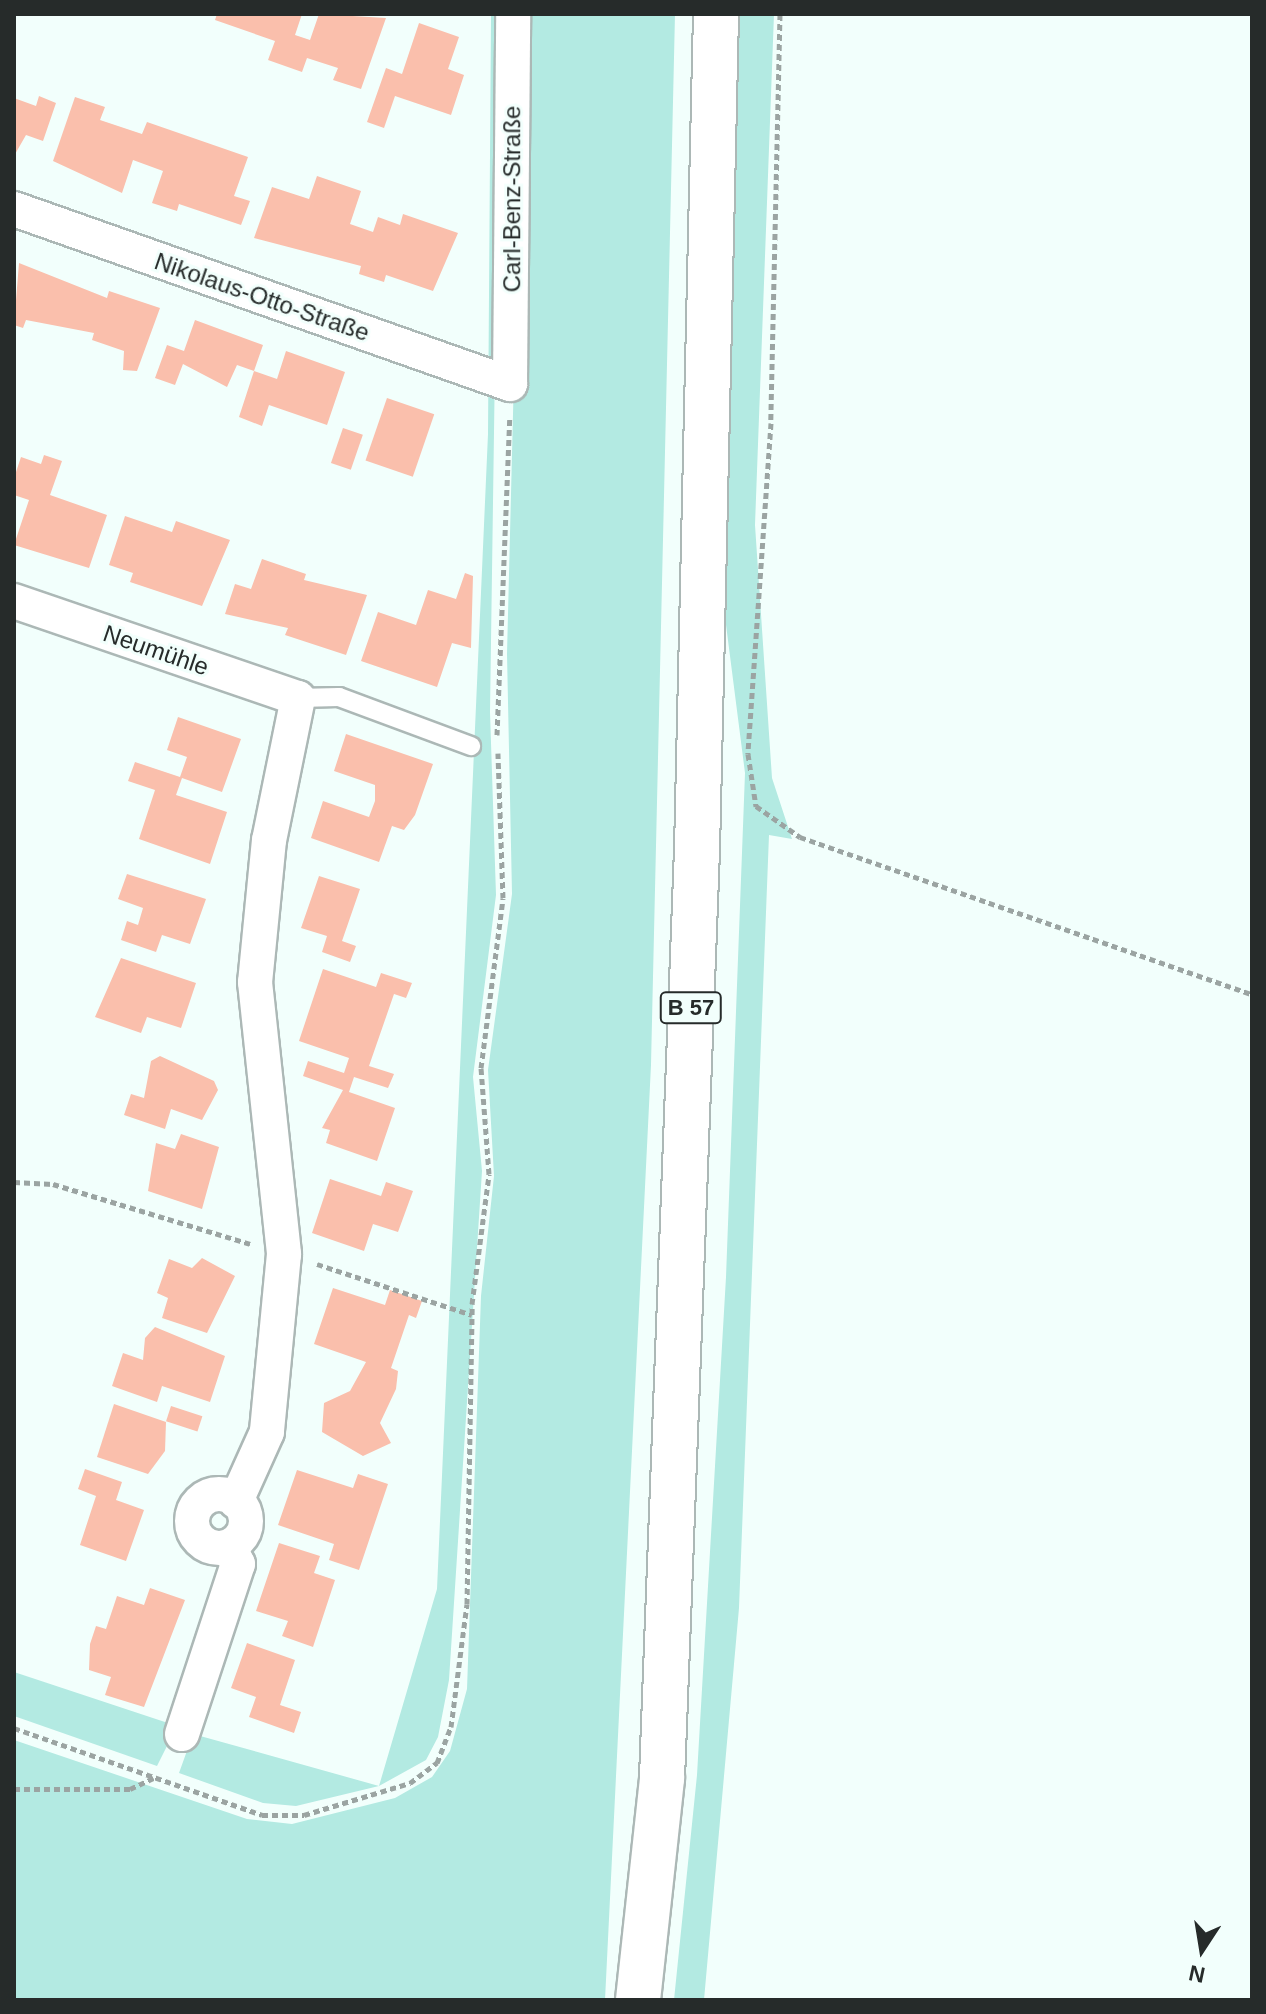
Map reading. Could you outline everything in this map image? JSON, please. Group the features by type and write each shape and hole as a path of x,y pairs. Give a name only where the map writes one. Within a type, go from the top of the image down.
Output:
{"main road":[{"name":"B 57","path":"638,2000 662,1778 697,851 716,14"}],"street":[{"name":"Carl-Benz-Straße","path":"510,384 513,14"},
{"name":"Nikolaus-Otto-Straße","path":"14,209 510,384"},
{"name":"Neumühle","path":"14,601 298,698"},
{"path":"229,1547 246,1524 236,1501 267,1432 284,1254 255,982 269,840 298,698"},
{"path":"229,1547 200,1541 192,1514 214,1495 236,1501"},
{"path":"182,1734 238,1564 229,1547"}],"lane":[{"path":"298,698 339,697 471,746"}],"path":[{"path":"780,14 771,423 748,754 756,806 800,837 1252,994"},
{"path":"14,1728 262,1815 304,1815 410,1783 437,1763 451,1727 467,1604 472,1315 489,1174 481,1068 503,898 496,717 510,384"},
{"path":"14,1182 53,1184 472,1315"},
{"path":"14,1789 130,1789 155,1777"}],"shaded area":[{"path":"491,14 500,14 490,712 496,895 473,1077 482,1171 449,1680 438,1737 426,1760 379,1786 437,1589 488,434"},
{"path":"523,14 675,14 651,1065 605,2000 14,2000 14,1740 247,1819 292,1824 395,1798 432,1777 450,1751 467,1689 481,1296 494,1176 488,1070 512,894 507,654"},
{"path":"737,14 774,14 755,525 772,778 792,839 769,835 739,1608 704,2000 674,2000 697,1775 726,1277 745,773 725,617"},
{"path":"14,1672 177,1726 157,1766 14,1716"},
{"path":"193,1734 379,1786 296,1806 263,1803 179,1773"}],"building":[{"path":"217,14 302,14 295,35 310,40 319,14 386,18 361,89 333,80 338,68 307,58 302,72 268,60 275,41 215,20"},
{"path":"419,23 459,37 448,69 464,75 451,115 395,96 384,128 367,122 386,68 402,74"},
{"path":"39,96 56,103 43,141 26,135 14,156 14,98 36,106"},
{"path":"75,97 105,107 100,120 142,134 147,122 248,157 234,196 250,201 241,225 179,204 177,211 152,203 163,171 133,160 122,193 53,161"},
{"path":"317,176 361,191 350,224 373,232 378,217 400,225 403,214 458,233 433,291 386,275 384,282 359,274 361,266 254,238 272,187 309,199"},
{"path":"19,263 107,298 109,291 160,308 137,371 123,370 124,351 92,340 94,333 26,320 23,328 14,325"},
{"path":"195,320 263,345 254,371 237,365 227,387 183,364 175,385 155,378 167,345 184,351"},
{"path":"286,351 345,372 327,425 269,405 262,426 239,417 254,371 277,379"},
{"path":"387,398 434,414 413,477 366,460"},
{"path":"343,428 363,435 351,470 331,463"},
{"path":"44,455 62,461 50,495 107,515 89,568 14,545 29,500 14,495 14,478 21,457 41,464"},
{"path":"125,516 172,532 176,521 230,540 202,606 130,582 133,573 109,565"},
{"path":"262,559 306,574 304,580 367,595 346,655 285,635 288,628 225,614 235,584 251,589"},
{"path":"465,573 473,576 471,648 452,643 437,687 361,661 378,612 416,625 428,590 456,599"},
{"path":"178,717 241,739 222,792 182,778 176,795 227,812 210,864 139,839 155,790 128,781 135,762 180,777 187,757 167,750"},
{"path":"346,734 433,764 415,815 404,830 392,826 379,862 311,838 323,801 369,817 375,801 375,785 334,771"},
{"path":"127,874 206,899 190,944 162,935 156,952 121,940 127,921 138,925 143,908 118,899"},
{"path":"319,876 360,889 342,941 356,946 350,962 322,952 327,936 301,928"},
{"path":"121,958 196,983 181,1028 147,1017 141,1033 95,1017"},
{"path":"323,969 376,987 381,973 412,983 406,998 394,994 369,1066 394,1074 388,1088 354,1077 349,1092 395,1108 377,1161 326,1143 330,1130 322,1128 343,1090 303,1076 308,1061 344,1073 349,1058 299,1041"},
{"path":"160,1056 214,1081 218,1090 202,1120 171,1109 165,1129 124,1115 131,1094 144,1098 151,1061"},
{"path":"181,1134 219,1147 202,1209 148,1191 156,1143 175,1149"},
{"path":"330,1179 381,1196 386,1182 413,1191 398,1232 373,1224 364,1251 312,1233"},
{"path":"202,1258 235,1276 207,1333 162,1318 168,1298 157,1293 169,1259 192,1268"},
{"path":"333,1288 385,1305 390,1290 422,1301 416,1318 409,1315 391,1368 398,1371 396,1389 380,1423 391,1443 363,1456 322,1432 324,1403 350,1391 366,1362 314,1344"},
{"path":"155,1327 225,1356 210,1402 162,1386 157,1402 112,1386 123,1353 143,1360 145,1338"},
{"path":"114,1404 166,1422 165,1451 148,1474 97,1457"},
{"path":"171,1406 202,1416 197,1431 166,1421"},
{"path":"85,1469 122,1482 116,1500 144,1510 126,1561 80,1545 96,1496 78,1489"},
{"path":"297,1470 353,1488 358,1474 388,1484 359,1570 329,1560 334,1544 278,1525"},
{"path":"279,1543 320,1556 314,1573 335,1580 313,1647 282,1636 288,1621 256,1611"},
{"path":"150,1588 185,1600 144,1707 105,1695 111,1677 89,1670 90,1644 96,1626 106,1629 117,1596 144,1605"},
{"path":"247,1643 295,1660 280,1705 301,1712 294,1733 249,1717 256,1697 231,1688"}]}
